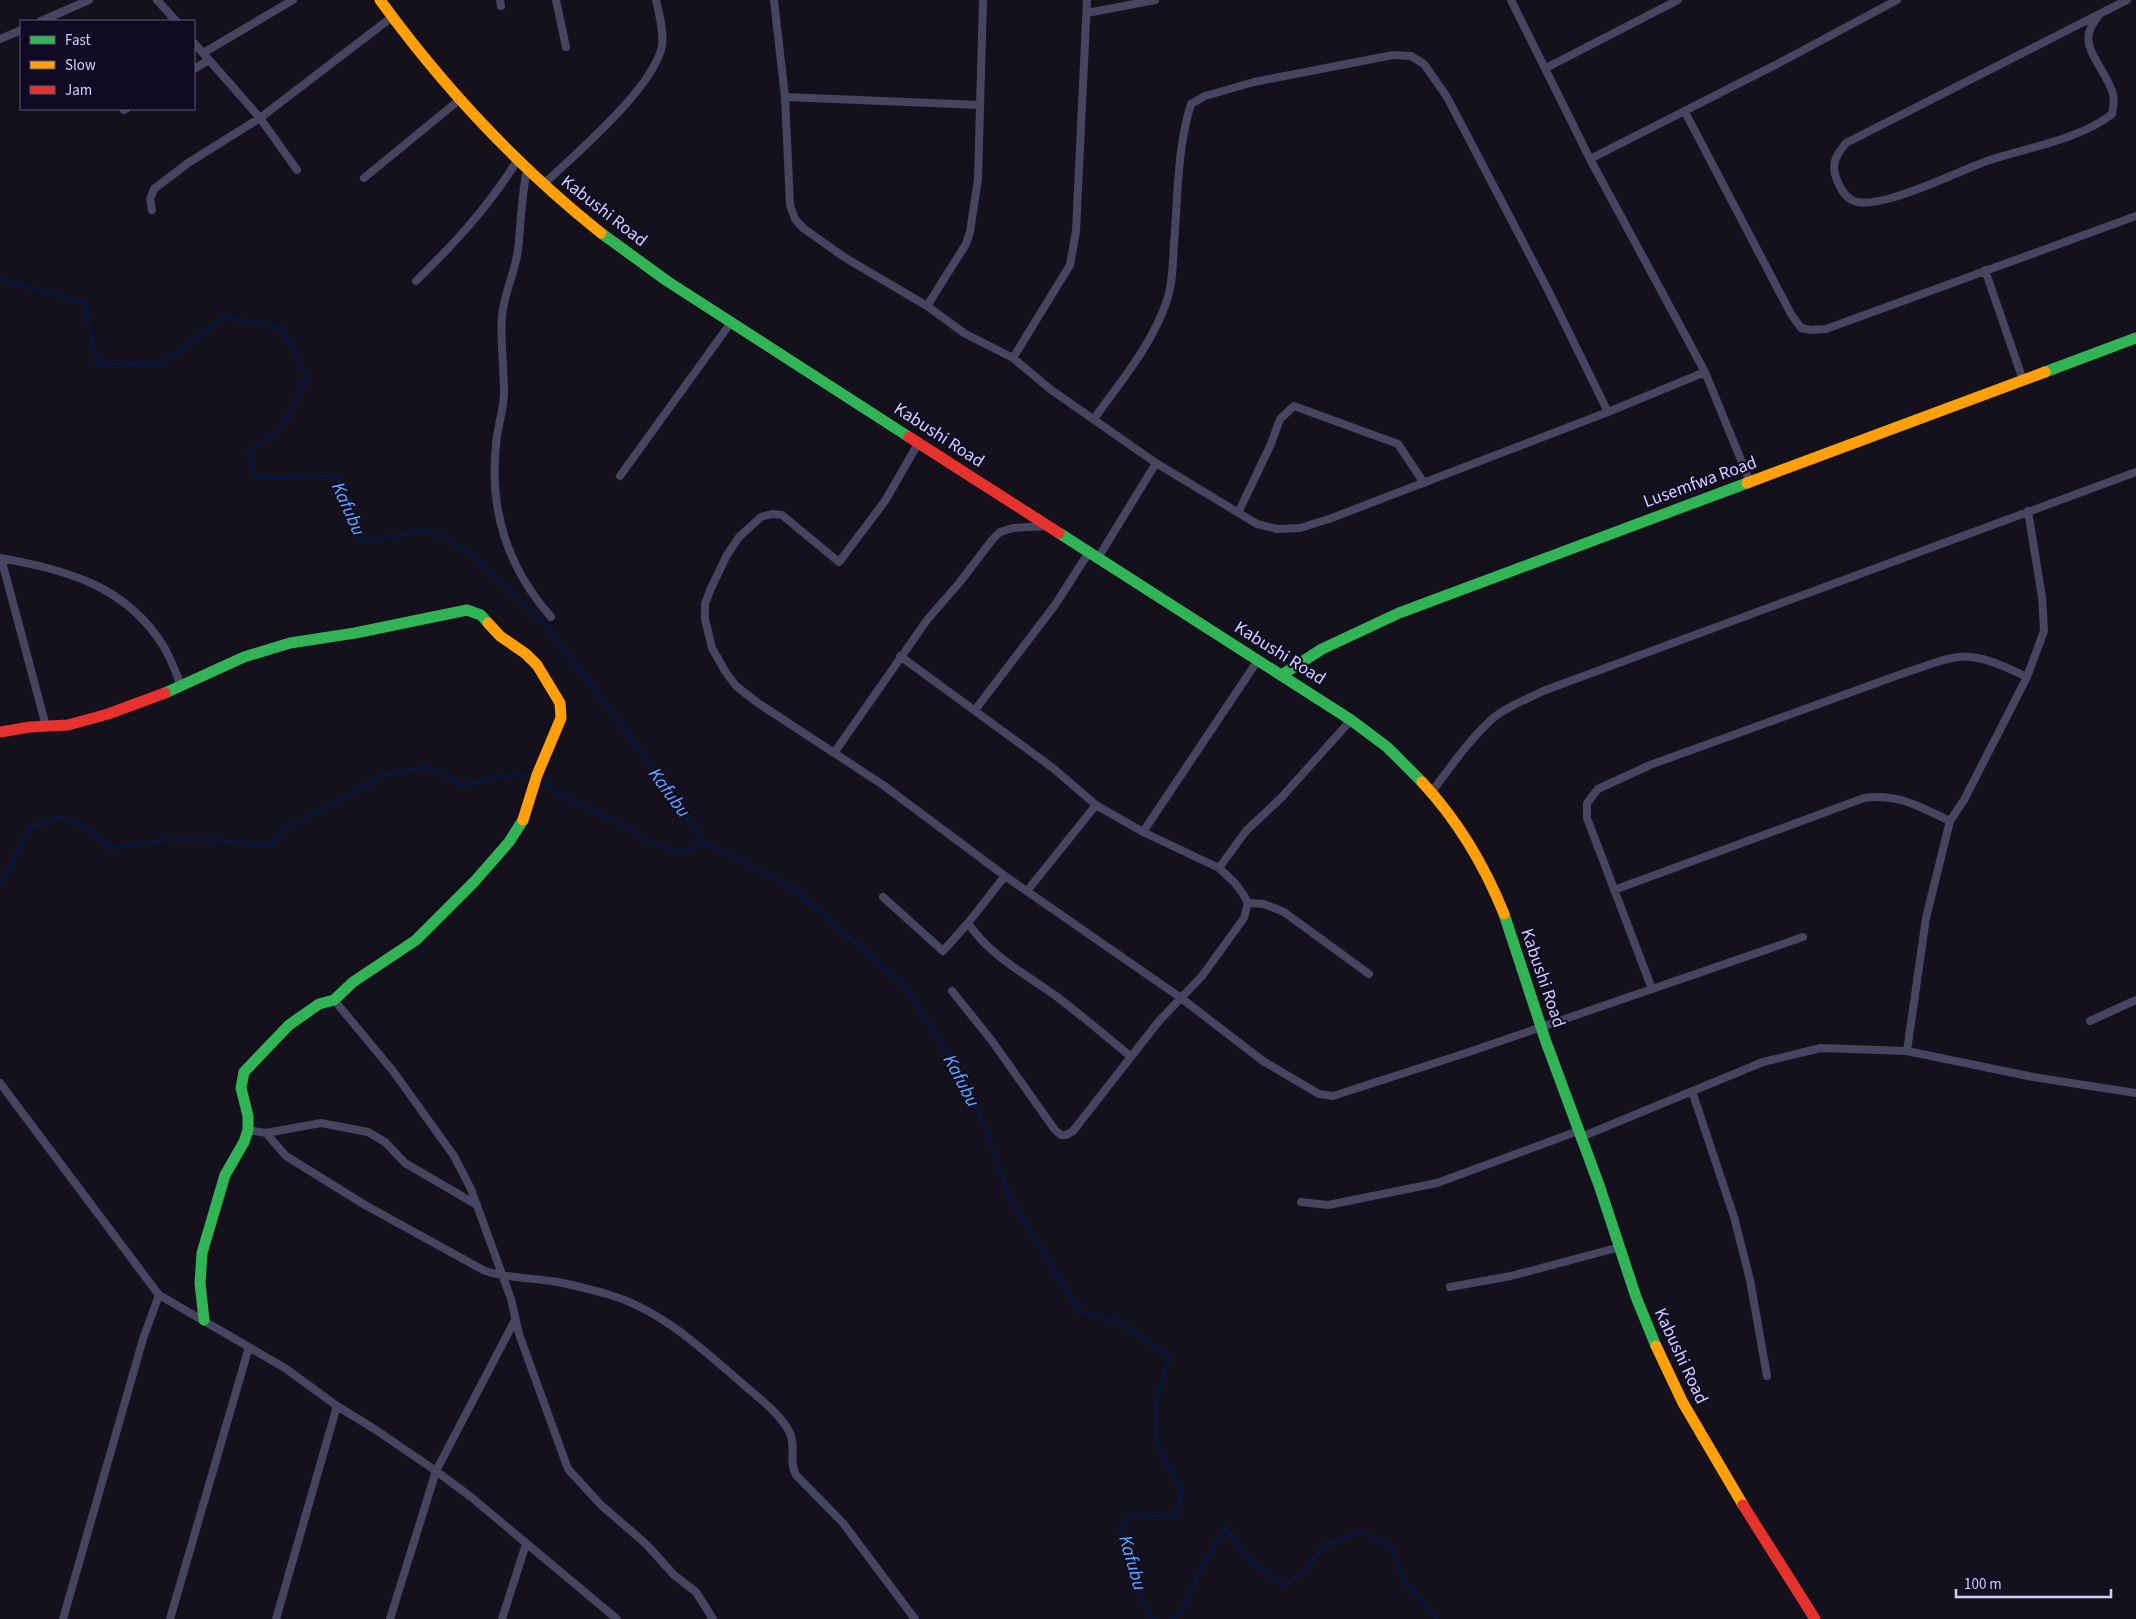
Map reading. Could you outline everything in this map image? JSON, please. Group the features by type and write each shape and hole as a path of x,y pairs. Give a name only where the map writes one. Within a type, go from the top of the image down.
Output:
{"street":[{"path":"43,20 90,0"},
{"path":"157,0 175,20"},
{"path":"203,53 293,0"},
{"name":"Kabushi Road","path":"380,0 421,57 458,101 527,171 650,269 1048,526 1258,660 1284,674 1390,749 1432,793 1450,814 1479,857 1499,903 1645,1322 1681,1403 1734,1492 1815,1619"},
{"path":"556,0 566,47"},
{"path":"543,185 619,112 643,82 662,46 662,34 656,0"},
{"path":"774,0 785,97 790,205 795,219 803,228 844,257 927,306 964,334 1013,358 1050,389 1156,463 1257,524 1277,529 1300,528 1343,514 1608,412 1705,372"},
{"path":"927,306 966,244 970,232 978,179 983,0"},
{"path":"1013,358 1070,265 1076,231 1087,0"},
{"path":"1087,13 1155,0"},
{"path":"1511,0 1590,159 1705,372 1750,482"},
{"path":"1546,68 1678,0"},
{"path":"1590,159 1685,112 1897,0"},
{"path":"2098,16 2089,32 2088,43 2093,57 2107,76 2114,96 2112,114 2101,123 1883,200 1856,202 1847,197 1841,189 1834,172 1836,154 1846,142 2127,0"},
{"path":"152,210 150,199 154,189 188,163 260,118 392,17"},
{"path":"0,39 20,30"},
{"path":"195,44 260,118 297,170"},
{"path":"1094,420 1156,327 1168,298 1181,157 1186,120 1191,104 1205,96 1254,82 1393,55 1411,56 1424,64 1448,97 1548,290 1608,412"},
{"path":"195,68 209,60"},
{"path":"785,97 980,105"},
{"path":"364,178 458,101"},
{"path":"1685,112 1800,328 1811,330 1826,329 2136,216"},
{"path":"416,281 462,235 498,192 517,160"},
{"path":"527,171 521,207 518,251 502,316 504,394 494,470 496,498 502,528 512,558 537,601 551,617"},
{"path":"1985,270 2023,380"},
{"path":"620,476 732,321"},
{"name":"Lusemfwa Road","path":"1284,674 1322,649 1399,613 2136,338"},
{"path":"1238,513 1271,444 1280,419 1294,406 1398,444 1424,483"},
{"path":"919,442 885,501 839,562 782,515 772,514 761,517 739,537 726,555 706,604 705,619 712,648 736,686 883,785 1005,876 1181,998 1263,1061 1319,1094 1333,1096 1803,937"},
{"path":"975,710 1094,555 1156,463"},
{"path":"1432,793 1471,742 1492,719 1509,707 1552,688 2136,472"},
{"path":"1907,1051 1926,918 1950,821 1964,800 2027,677 2044,631 2042,597 2028,511"},
{"path":"834,753 927,620 1000,532 1013,528 1048,526"},
{"path":"46,726 0,558 42,565 78,576 96,584 126,605 140,617 164,646 181,686"},
{"path":"0,732 79,722 142,702 244,657 290,643 355,633 456,612 474,611 500,636 526,654 537,665 555,691 560,703 561,718 535,780 524,819 509,842 474,882 416,940 353,982 334,1000 319,1004 289,1025 244,1072 241,1088 248,1116 248,1130 224,1175 202,1253 200,1283 204,1320"},
{"path":"900,656 1053,768 1096,805 1143,832 1218,868 1243,894 1248,903 1244,918 1202,976 1130,1056 1073,1131 1066,1135 1061,1135 1055,1130 992,1042 952,992"},
{"path":"1652,989 1587,818 1587,802 1598,790 1650,765 1907,672 1949,660 1970,656 1991,662 2027,677"},
{"path":"1143,832 1258,660"},
{"path":"1218,868 1246,831 1281,798 1351,720"},
{"path":"1614,890 1864,798 1886,796 1901,798 1950,821"},
{"path":"1027,891 1096,805"},
{"path":"883,898 943,951 968,924 1005,876"},
{"path":"1248,903 1264,904 1284,912 1369,974"},
{"path":"968,924 992,952 1056,996 1130,1056"},
{"path":"334,1000 393,1071 454,1156 477,1205 512,1300 515,1320 568,1469 601,1505 646,1544 674,1576 696,1592 713,1619"},
{"path":"2090,1021 2136,1000"},
{"path":"1301,1202 1328,1205 1437,1183 1579,1134 1763,1062 1800,1052 1837,1048 1907,1051 2033,1077 2136,1092"},
{"path":"0,1083 160,1295 285,1368 337,1406 436,1471 471,1497 612,1617"},
{"path":"1692,1091 1734,1217 1750,1280 1767,1376"},
{"path":"248,1130 266,1133 321,1124 368,1132 385,1142 405,1164 477,1205"},
{"path":"266,1133 286,1156 365,1205 475,1266 503,1276 554,1282 606,1294 632,1302 666,1322 712,1357 777,1415 788,1430 794,1446 792,1465 796,1475 843,1523 915,1619"},
{"path":"1450,1287 1512,1276 1620,1247"},
{"path":"63,1619 143,1339 160,1295"},
{"path":"390,1619 436,1471 515,1320"},
{"path":"170,1619 249,1347"},
{"path":"276,1619 337,1406"},
{"path":"502,1619 526,1544"}],"waterway":[{"name":"Kafubu","path":"0,279 85,303 97,364 162,363 225,317 281,328 307,378 283,426 248,453 256,478 336,476 361,542 429,530 471,553 548,628 630,737 706,844 791,887 903,984 971,1091 1011,1200 1080,1312 1118,1321 1169,1356 1156,1404 1157,1443 1182,1493 1174,1518 1133,1514 1119,1530 1132,1575 1152,1619"},
{"path":"0,881 7,873 29,828 58,817 84,826 111,848 171,840 230,841 270,846 284,829 385,775 427,767 464,785 518,773 540,780 565,798 608,817 650,842 680,853 706,844"},
{"name":"Kafubu","path":"1172,1619 1182,1612 1202,1565 1226,1528 1251,1562 1284,1586 1300,1574 1326,1545 1361,1532 1390,1546 1404,1580 1436,1619"}],"traffic: fast":[{"path":"601,233 667,281 909,437"},
{"path":"2045,372 2136,338"},
{"path":"1283,674 1322,649 1399,613 1747,483"},
{"path":"1059,533 1351,720 1387,747 1422,782"},
{"path":"165,693 244,657 290,643 355,633 467,610 481,615 488,623"},
{"path":"204,1320 200,1283 202,1253 225,1175 244,1142 248,1130 248,1116 241,1088 244,1072 289,1025 319,1004 334,1000 353,982 416,940 474,882 509,842 523,820"},
{"path":"1504,914 1546,1042 1599,1185 1636,1297 1656,1346"}],"traffic: slow":[{"path":"380,0 430,64 483,124 540,180 601,233"},
{"path":"1747,483 2045,372"},
{"path":"488,623 500,636 526,654 537,665 560,703 561,718 537,775 523,820"},
{"path":"1422,782 1447,812 1469,844 1488,878 1504,914"},
{"path":"1656,1346 1683,1403 1743,1505"}],"traffic: jam":[{"path":"909,437 1059,533"},
{"path":"0,732 30,727 68,725 108,714 165,693"},
{"path":"1743,1505 1815,1619"}]}
